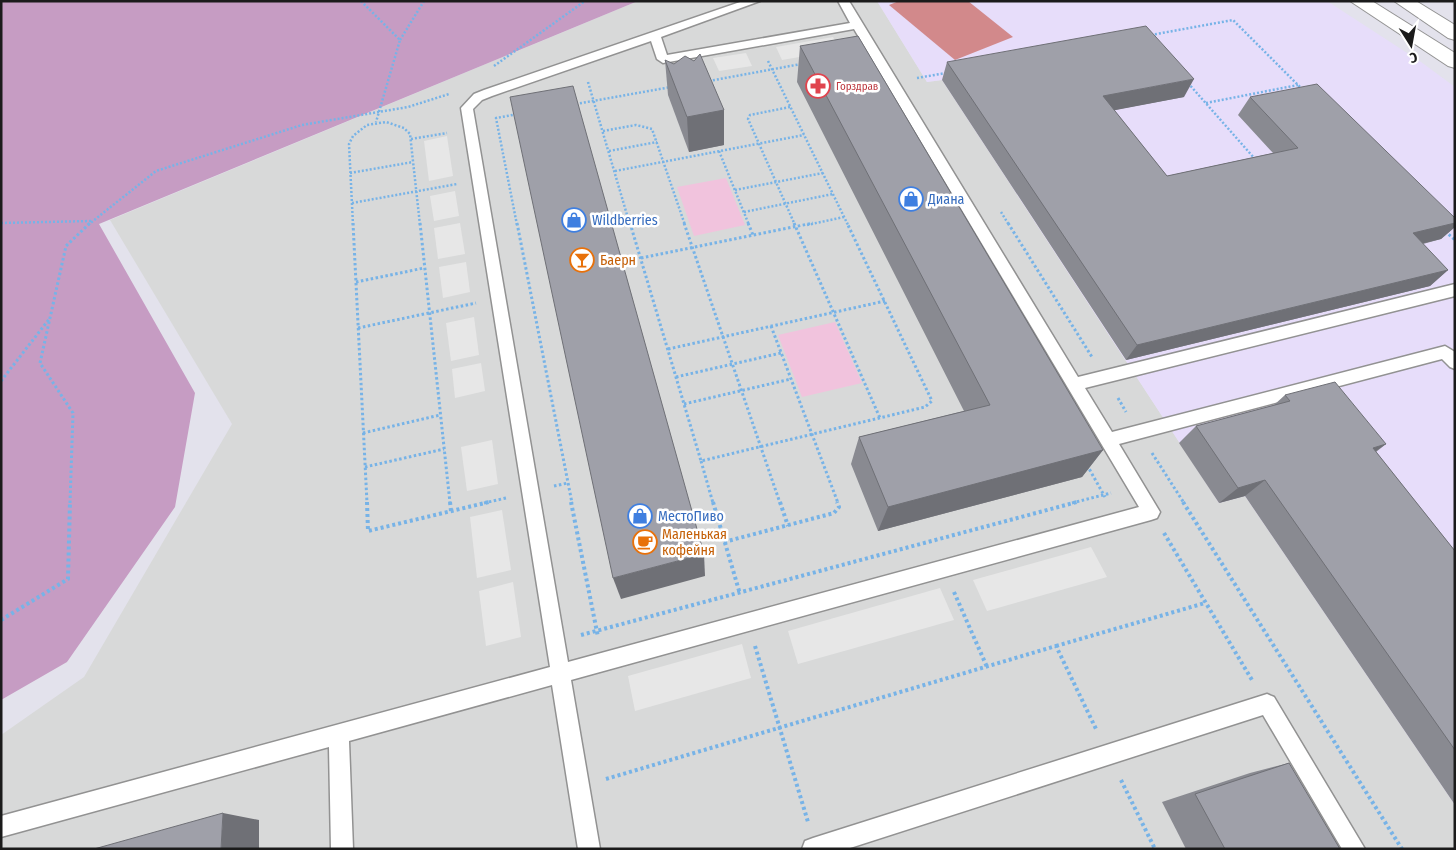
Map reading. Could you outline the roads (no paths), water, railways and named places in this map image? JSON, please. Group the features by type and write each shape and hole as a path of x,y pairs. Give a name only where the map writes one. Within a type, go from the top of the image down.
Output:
{"street":[{"path":"1359,1 1455,62"},
{"path":"1403,1 1455,34"}],"lane":[{"path":"589,849 466,114 467,108 471,103 488,93 755,1"},
{"path":"1,827 1151,512 844,1"},
{"path":"663,59 858,26"},
{"path":"654,36 674,87"},
{"path":"680,56 691,84"},
{"path":"1074,384 1455,290"},
{"path":"1107,440 1444,352 1455,363"},
{"path":"1321,384 1333,399"},
{"path":"814,848 1266,704 1354,849"},
{"path":"339,735 342,849"}],"place":[{"name":"Горздрав","path":"818,86"},
{"name":"Диана","path":"911,199"},
{"name":"Wildberries","path":"574,220"},
{"name":"Баерн","path":"582,260"},
{"name":"МестоПиво","path":"640,516"},
{"name":"Маленькая кофейня","path":"645,542"}]}
